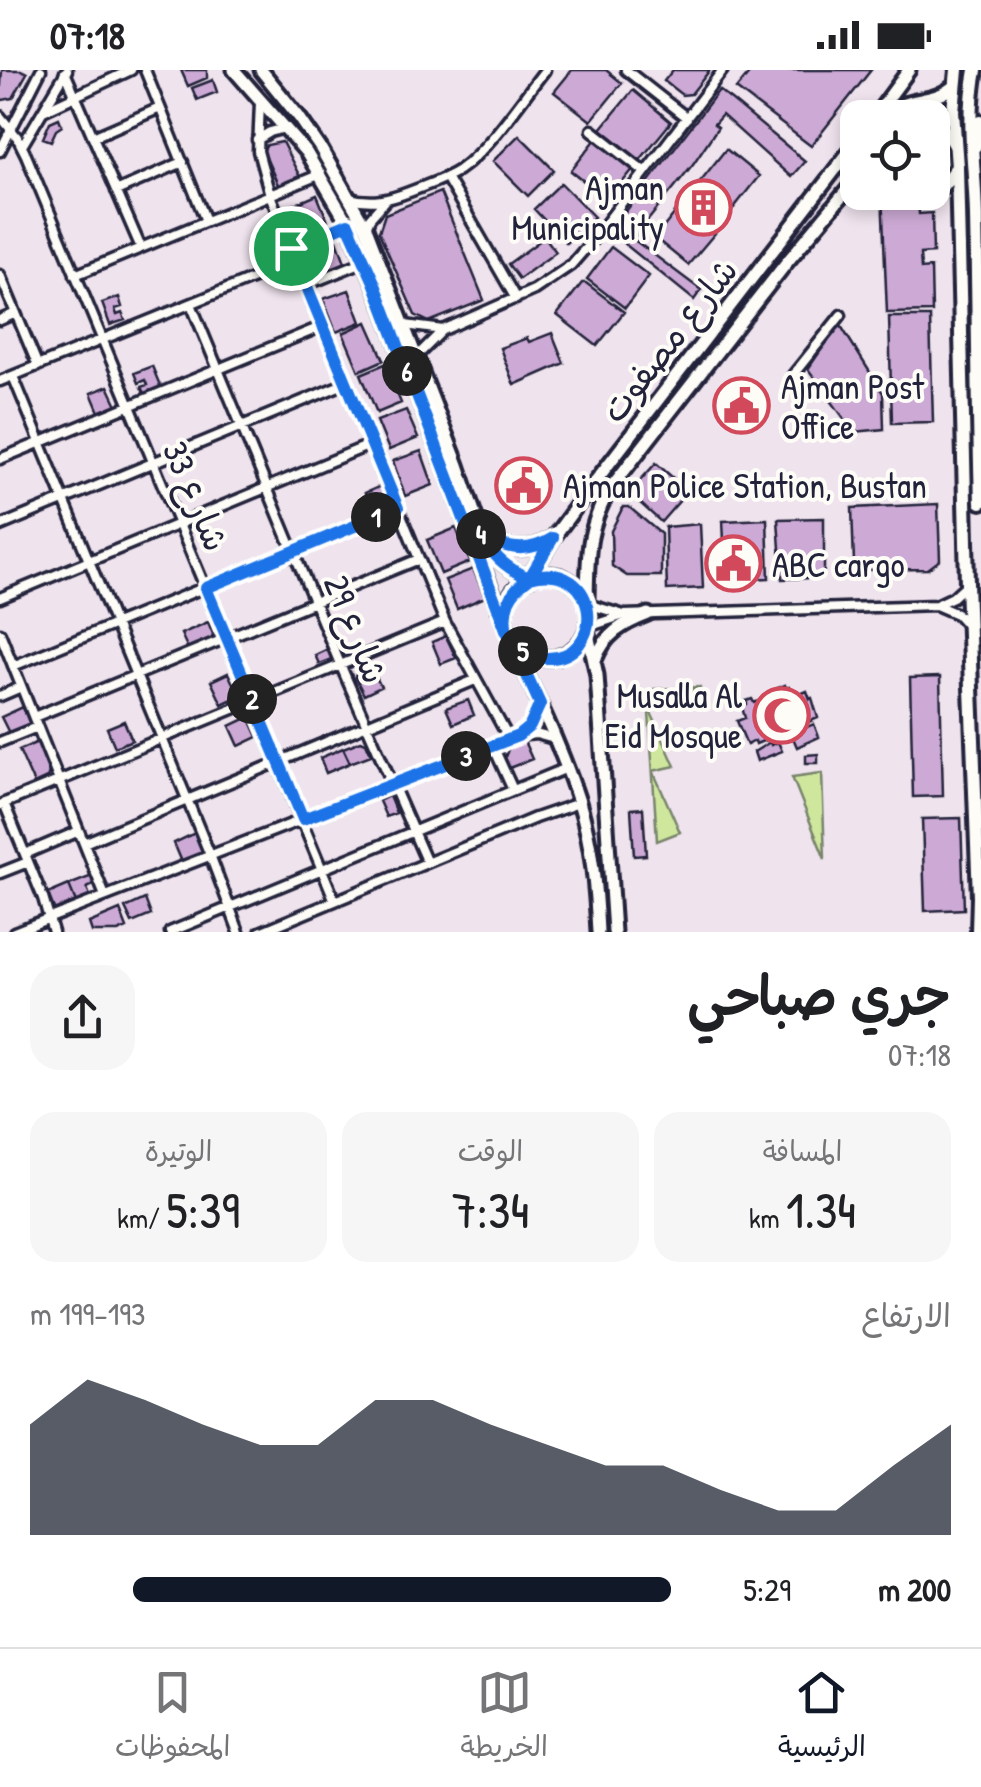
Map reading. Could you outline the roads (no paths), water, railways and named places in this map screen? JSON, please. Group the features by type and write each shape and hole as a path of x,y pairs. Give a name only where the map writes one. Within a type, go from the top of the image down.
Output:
{"main road":[{"path":"976,70 970,116 976,211 981,502"},
{"path":"956,77 953,124 978,932"},
{"path":"973,163 981,122"},
{"path":"950,176 957,167"}],"street":[{"path":"0,151 42,70"},
{"path":"43,111 131,70"},
{"path":"145,70 206,221"},
{"path":"234,70 287,127 320,174 365,261 510,638 579,803 592,862 598,932"},
{"path":"350,198 384,202 446,177 476,155 545,70"},
{"path":"626,70 687,118"},
{"path":"417,356 443,330 516,299 570,265 723,70"},
{"path":"889,100 908,70"},
{"path":"66,71 141,248"},
{"path":"22,146 66,71"},
{"path":"250,87 263,83 262,72"},
{"path":"262,72 310,133 366,228 491,551 508,568 530,578"},
{"path":"916,100 940,95 956,77"},
{"path":"260,99 260,162 296,261 445,622 513,738"},
{"path":"93,137 160,108"},
{"name":"شارع 33","path":"0,116 22,146 336,901"},
{"path":"258,140 287,127"},
{"path":"592,130 645,172"},
{"path":"950,138 956,146"},
{"path":"116,191 182,162"},
{"name":"شارع مصفوت","path":"530,578 553,538 840,162"},
{"path":"75,275 320,174"},
{"path":"446,177 516,299"},
{"name":"شارع مصفوت","path":"587,603 588,545 598,508 840,199"},
{"path":"366,228 384,202"},
{"path":"291,248 348,224"},
{"path":"786,233 795,239 787,262"},
{"path":"0,382 296,261"},
{"path":"306,285 365,261"},
{"path":"0,276 38,366"},
{"name":"شارع 29","path":"191,304 427,863"},
{"path":"0,320 16,313"},
{"path":"792,375 841,316"},
{"path":"405,325 443,330"},
{"path":"0,459 323,326"},
{"path":"13,376 239,932"},
{"path":"0,526 346,383"},
{"path":"0,598 372,444"},
{"path":"13,666 398,508"},
{"path":"480,530 509,548 532,548 553,538"},
{"path":"0,742 136,676 419,560"},
{"path":"505,624 509,597 530,578 553,574 564,578 574,584 587,603 614,932"},
{"path":"510,638 528,654 551,658 573,650 587,629 624,615 936,605 954,597 967,583"},
{"path":"587,603 624,615"},
{"path":"936,605 958,614 968,626"},
{"path":"594,660 611,633 648,614"},
{"path":"54,932 2,804 445,622"},
{"path":"0,634 105,896"},
{"path":"84,843 476,680"},
{"path":"0,696 21,687"},
{"path":"513,738 530,726 540,704"},
{"path":"14,932 513,738 536,734 554,738"},
{"path":"493,746 513,790"},
{"path":"170,932 566,768"},
{"path":"260,932 579,803"},
{"path":"0,873 79,831"}],"place":[{"name":"Ajman Municipality","path":"703,207"},
{"name":"Ajman Post Office","path":"742,406"},
{"name":"Ajman Police Station, Bustan","path":"524,485"},
{"name":"ABC cargo","path":"733,564"},
{"name":"Musalla Al Eid Mosque","path":"781,715"}]}
